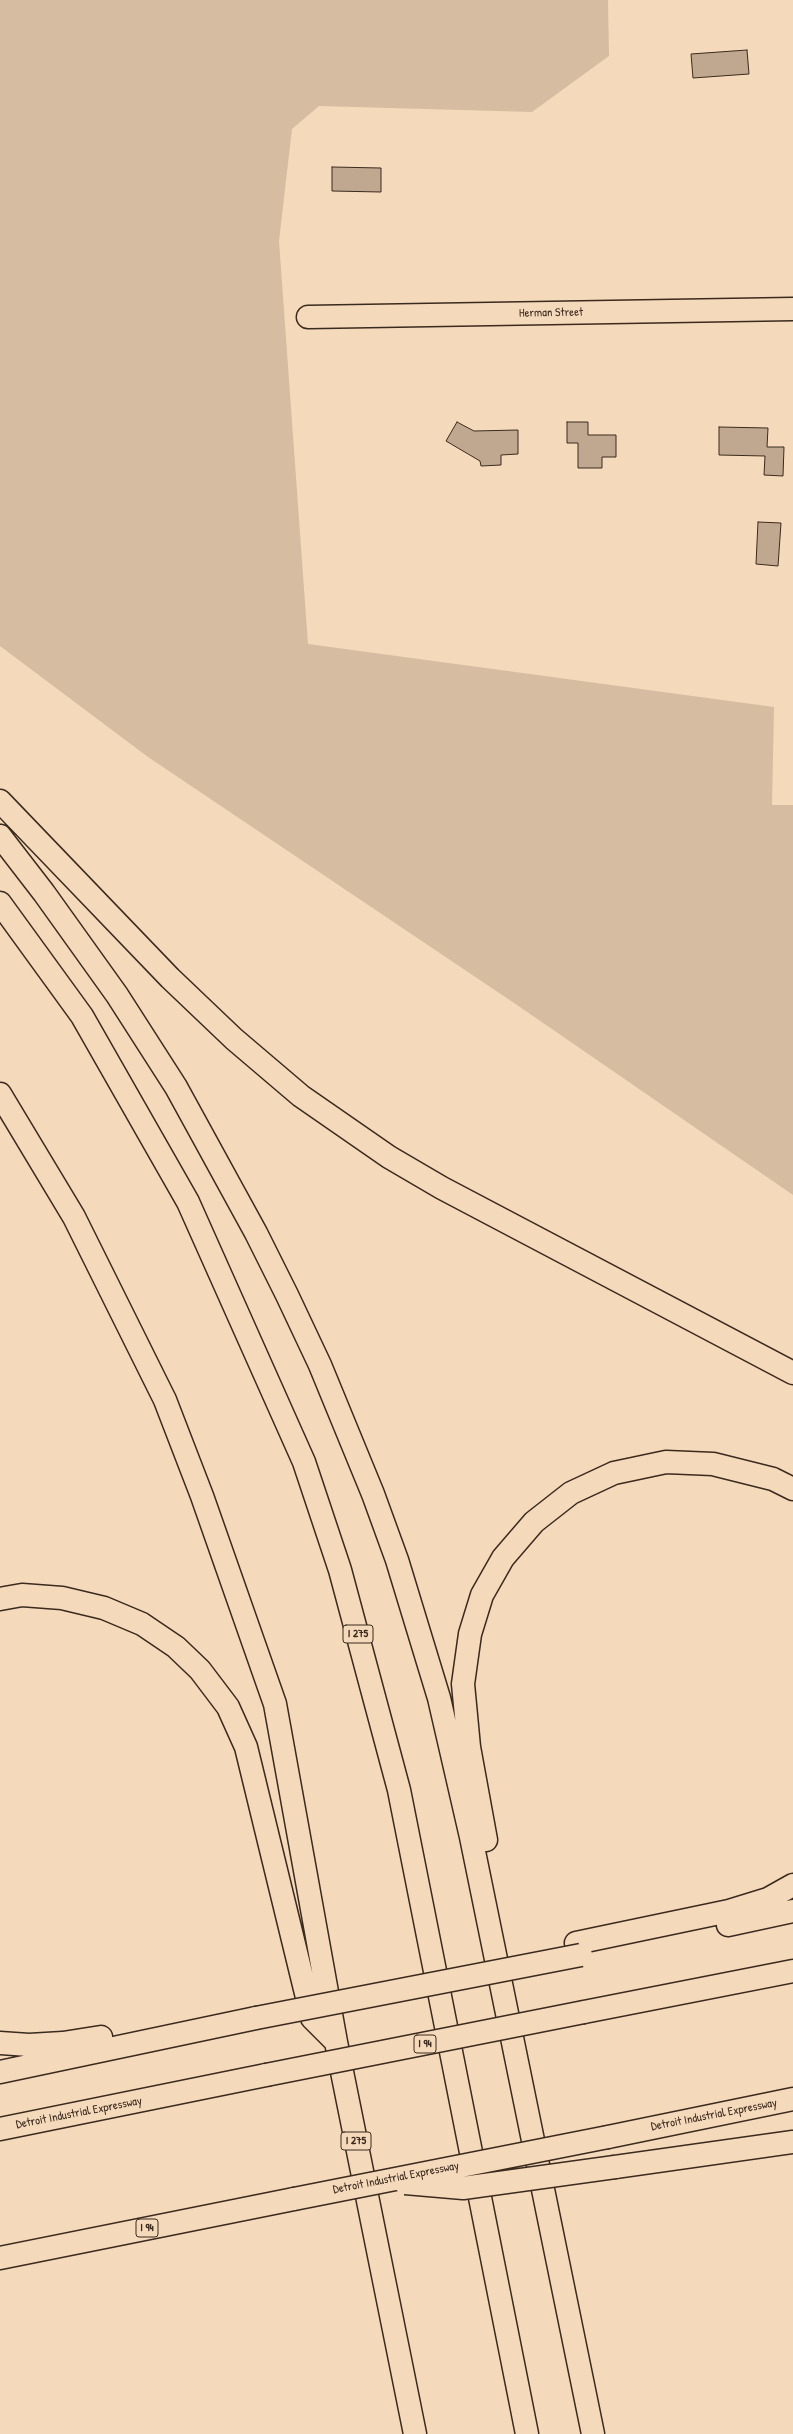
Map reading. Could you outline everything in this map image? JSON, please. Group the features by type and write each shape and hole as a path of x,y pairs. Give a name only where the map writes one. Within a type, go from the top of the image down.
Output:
{"main road":[{"name":"Herman Street","path":"308,317 793,309"},
{"path":"0,800 170,978 234,1039 301,1096 383,1152 442,1188 793,1374"},
{"path":"0,836 44,892 117,995 176,1087 266,1253 320,1365 347,1429 397,1560 439,1698 471,1837 593,2434"},
{"name":"I 275","path":"0,903 82,1016 188,1202 304,1462 340,1570 399,1790 527,2434"},
{"name":"I 275","path":"0,1094 74,1217 165,1400 234,1584 275,1704 336,2042 415,2434"},
{"path":"516,2056 504,1943 469,1747 463,1684 470,1634 482,1595 503,1558 534,1522 571,1493 614,1473 666,1462 713,1464 772,1480 793,1489"},
{"path":"0,1599 22,1596 62,1598 104,1608 142,1624 176,1647 200,1670 228,1707 246,1747 312,2018 336,2042"},
{"path":"0,2072 256,2018 469,1977 768,1899 793,1885"},
{"path":"578,1949 793,1911"},
{"name":"Detroit Industrial Expressway","path":"0,2129 793,1971"},
{"path":"0,2043 29,2045 63,2043 192,2021 256,2018"},
{"name":"Detroit Industrial Expressway","path":"0,2258 793,2099"},
{"path":"380,2181 463,2188 793,2142"},
{"path":"561,2276 583,2332 607,2434"}],"shaded area":[{"path":"0,0 608,0 609,56 532,112 319,106 292,129 279,241 308,644 774,707 772,805 793,805 793,1195 517,1005 148,757 0,646"}],"building":[{"path":"747,50 749,74 693,78 691,54"},
{"path":"332,167 381,168 381,192 332,191"},
{"path":"457,422 474,431 518,430 518,454 501,455 501,465 481,466 480,461 446,441"},
{"path":"567,422 588,422 588,435 616,435 616,457 602,457 602,468 578,468 578,443 567,443"},
{"path":"719,427 768,428 767,447 784,447 783,476 764,475 765,456 719,455"},
{"path":"758,522 781,523 778,566 756,564"}]}
